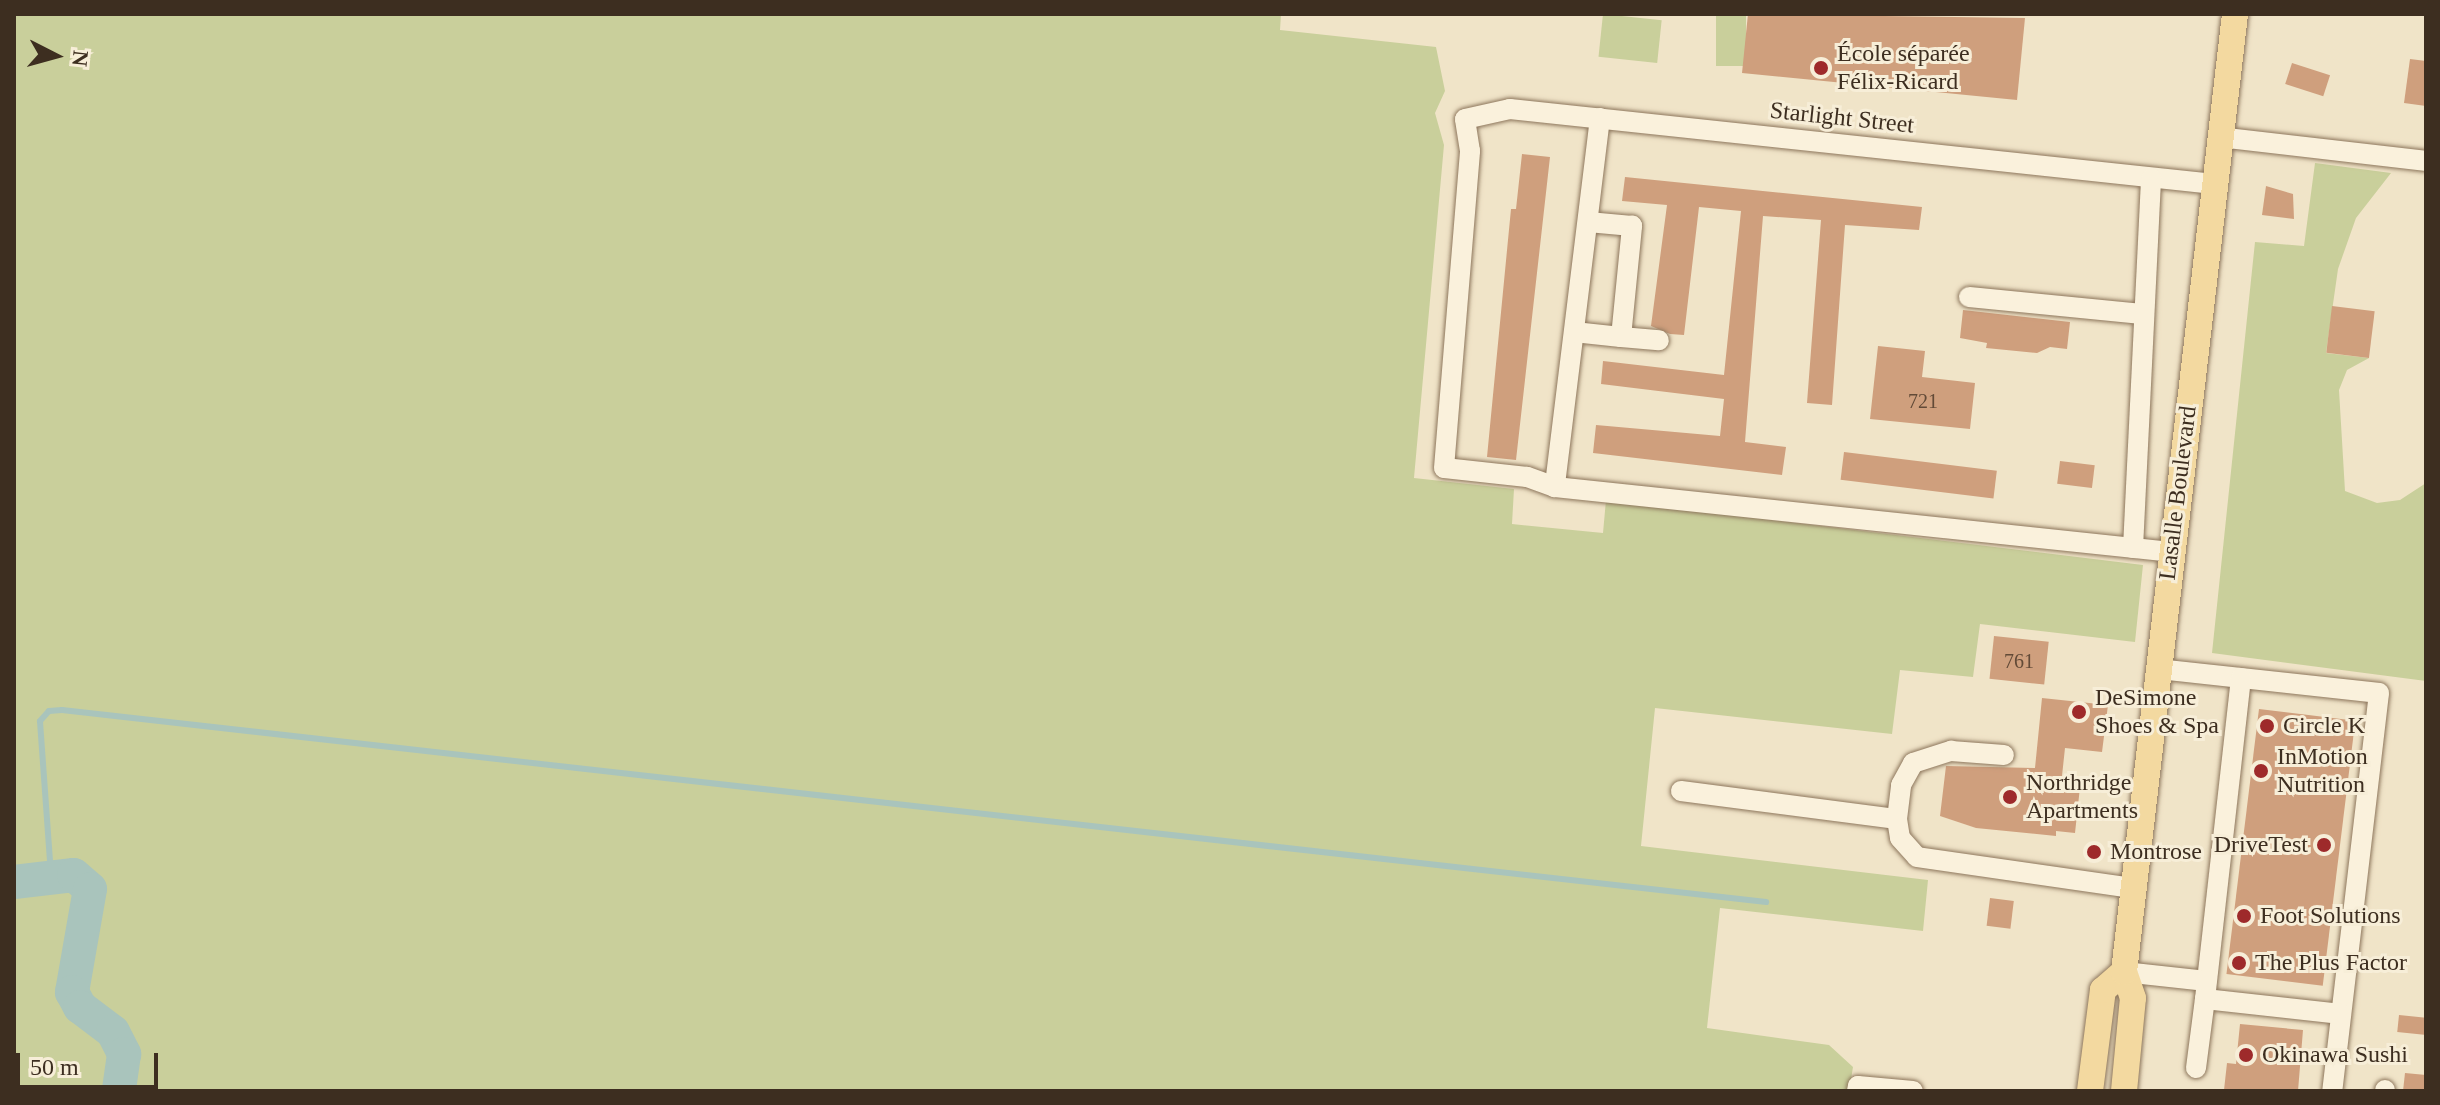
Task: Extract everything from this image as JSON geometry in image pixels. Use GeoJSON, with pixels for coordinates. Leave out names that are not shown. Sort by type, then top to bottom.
{"type":"FeatureCollection","features":[{"type":"Feature","properties":{"kind":"main road","name":"Lasalle Boulevard"},"geometry":{"type":"LineString","coordinates":[[2124,1091],[2133,998],[2124,972],[2235,14]]}},
{"type":"Feature","properties":{"kind":"main road"},"geometry":{"type":"LineString","coordinates":[[2090,1091],[2103,990],[2124,972]]}},
{"type":"Feature","properties":{"kind":"street","name":"Starlight Street"},"geometry":{"type":"LineString","coordinates":[[1555,487],[1527,477],[1444,468],[1470,151],[1465,119],[1510,109],[2214,184]]}},
{"type":"Feature","properties":{"kind":"street"},"geometry":{"type":"LineString","coordinates":[[1600,118],[1555,487],[2171,552]]}},
{"type":"Feature","properties":{"kind":"street"},"geometry":{"type":"LineString","coordinates":[[2219,137],[2426,161]]}},
{"type":"Feature","properties":{"kind":"street"},"geometry":{"type":"LineString","coordinates":[[2133,548],[2151,178]]}},
{"type":"Feature","properties":{"kind":"street"},"geometry":{"type":"LineString","coordinates":[[1588,222],[1632,226],[1621,337]]}},
{"type":"Feature","properties":{"kind":"street"},"geometry":{"type":"LineString","coordinates":[[1969,297],[2142,314]]}},
{"type":"Feature","properties":{"kind":"street"},"geometry":{"type":"LineString","coordinates":[[1574,332],[1659,340]]}},
{"type":"Feature","properties":{"kind":"street"},"geometry":{"type":"LineString","coordinates":[[2158,669],[2379,693],[2332,1091]]}},
{"type":"Feature","properties":{"kind":"street"},"geometry":{"type":"LineString","coordinates":[[2196,1068],[2241,678]]}},
{"type":"Feature","properties":{"kind":"street"},"geometry":{"type":"LineString","coordinates":[[2004,755],[1951,751],[1913,763],[1901,785],[1897,819],[1900,838],[1917,857],[2133,888]]}},
{"type":"Feature","properties":{"kind":"street"},"geometry":{"type":"LineString","coordinates":[[1681,791],[1897,819]]}},
{"type":"Feature","properties":{"kind":"street"},"geometry":{"type":"LineString","coordinates":[[2124,972],[2341,1014]]}},
{"type":"Feature","properties":{"kind":"street"},"geometry":{"type":"LineString","coordinates":[[1858,1088],[1913,1091]]}},
{"type":"Feature","properties":{"kind":"green space"},"geometry":{"type":"Polygon","coordinates":[[[14,14],[1281,14],[1280,30],[1436,47],[1445,91],[1435,113],[1444,145],[1414,478],[1514,489],[1512,524],[1603,533],[1606,500],[2143,565],[2135,642],[1980,624],[1973,677],[1900,670],[1892,734],[1655,708],[1641,846],[1928,880],[1923,931],[1720,908],[1707,1028],[1829,1045],[1853,1067],[1849,1091],[14,1091],[14,14]]]}},
{"type":"Feature","properties":{"kind":"green space"},"geometry":{"type":"Polygon","coordinates":[[[1603,14],[1662,20],[1657,63],[1599,57],[1603,14]]]}},
{"type":"Feature","properties":{"kind":"green space"},"geometry":{"type":"Polygon","coordinates":[[[1716,14],[1746,14],[1746,66],[1716,66],[1716,14]]]}},
{"type":"Feature","properties":{"kind":"green space"},"geometry":{"type":"Polygon","coordinates":[[[2315,163],[2391,173],[2356,218],[2338,269],[2326,353],[2369,358],[2347,370],[2339,390],[2345,491],[2377,503],[2400,500],[2426,483],[2426,681],[2212,653],[2255,242],[2304,246],[2315,163]]]}},
{"type":"Feature","properties":{"kind":"building"},"geometry":{"type":"Polygon","coordinates":[[[1748,14],[2025,18],[2017,100],[1742,73],[1748,14]]]}},
{"type":"Feature","properties":{"kind":"building"},"geometry":{"type":"Polygon","coordinates":[[[2410,59],[2426,61],[2426,106],[2404,103],[2410,59]]]}},
{"type":"Feature","properties":{"kind":"building"},"geometry":{"type":"Polygon","coordinates":[[[2292,63],[2330,75],[2323,96],[2285,84],[2292,63]]]}},
{"type":"Feature","properties":{"kind":"building"},"geometry":{"type":"Polygon","coordinates":[[[1522,154],[1550,157],[1516,460],[1487,457],[1511,209],[1516,209],[1522,154]]]}},
{"type":"Feature","properties":{"kind":"building"},"geometry":{"type":"Polygon","coordinates":[[[1625,177],[1922,207],[1919,230],[1845,225],[1832,405],[1807,403],[1821,220],[1763,216],[1745,442],[1786,447],[1782,475],[1593,453],[1596,425],[1720,436],[1724,399],[1601,384],[1603,361],[1724,375],[1741,211],[1699,207],[1684,335],[1670,334],[1651,326],[1667,205],[1622,201],[1625,177]]]}},
{"type":"Feature","properties":{"kind":"building"},"geometry":{"type":"Polygon","coordinates":[[[2266,186],[2293,194],[2294,219],[2262,215],[2266,186]]]}},
{"type":"Feature","properties":{"kind":"building"},"geometry":{"type":"Polygon","coordinates":[[[2332,306],[2375,311],[2369,358],[2326,353],[2332,306]]]}},
{"type":"Feature","properties":{"kind":"building"},"geometry":{"type":"Polygon","coordinates":[[[1963,310],[2070,322],[2067,349],[2050,347],[2037,353],[1986,348],[1987,343],[1960,338],[1963,310]]]}},
{"type":"Feature","properties":{"kind":"building"},"geometry":{"type":"Polygon","coordinates":[[[1878,346],[1925,351],[1922,377],[1975,383],[1970,429],[1870,419],[1878,346]]]}},
{"type":"Feature","properties":{"kind":"building"},"geometry":{"type":"Polygon","coordinates":[[[1844,452],[1997,471],[1993,499],[1841,480],[1844,452]]]}},
{"type":"Feature","properties":{"kind":"building"},"geometry":{"type":"Polygon","coordinates":[[[2060,461],[2095,465],[2092,488],[2057,484],[2060,461]]]}},
{"type":"Feature","properties":{"kind":"building"},"geometry":{"type":"Polygon","coordinates":[[[1994,636],[2049,642],[2044,685],[1990,679],[1994,636]]]}},
{"type":"Feature","properties":{"kind":"building","name":"Northridge Apartments"},"geometry":{"type":"Polygon","coordinates":[[[2042,698],[2108,705],[2102,752],[2065,748],[2062,776],[2081,778],[2075,833],[2056,831],[2056,836],[1976,828],[1940,816],[1946,766],[2035,768],[2042,698]]]}},
{"type":"Feature","properties":{"kind":"building"},"geometry":{"type":"Polygon","coordinates":[[[2259,709],[2355,721],[2323,986],[2226,974],[2259,709]]]}},
{"type":"Feature","properties":{"kind":"building"},"geometry":{"type":"Polygon","coordinates":[[[1990,898],[2014,901],[2010,929],[1987,926],[1990,898]]]}},
{"type":"Feature","properties":{"kind":"building"},"geometry":{"type":"Polygon","coordinates":[[[2399,1015],[2426,1018],[2424,1035],[2397,1032],[2399,1015]]]}},
{"type":"Feature","properties":{"kind":"building"},"geometry":{"type":"Polygon","coordinates":[[[2240,1024],[2303,1030],[2298,1091],[2224,1090],[2227,1063],[2236,1064],[2240,1024]]]}},
{"type":"Feature","properties":{"kind":"building"},"geometry":{"type":"Polygon","coordinates":[[[2405,1073],[2426,1075],[2426,1091],[2403,1091],[2405,1073]]]}},
{"type":"Feature","properties":{"kind":"waterway"},"geometry":{"type":"LineString","coordinates":[[51,875],[40,721],[49,711],[62,710],[1766,902]]}},
{"type":"Feature","properties":{"kind":"waterway"},"geometry":{"type":"LineString","coordinates":[[14,882],[74,875],[90,889],[72,992],[80,1007],[113,1032],[124,1054],[119,1091]]}},
{"type":"Feature","properties":{"kind":"place","name":"École séparée Félix-Ricard"},"geometry":{"type":"Point","coordinates":[1821,68]}},
{"type":"Feature","properties":{"kind":"place","name":"DeSimone Shoes & Spa"},"geometry":{"type":"Point","coordinates":[2079,712]}},
{"type":"Feature","properties":{"kind":"place","name":"Circle K"},"geometry":{"type":"Point","coordinates":[2267,726]}},
{"type":"Feature","properties":{"kind":"place","name":"InMotion Nutrition"},"geometry":{"type":"Point","coordinates":[2261,771]}},
{"type":"Feature","properties":{"kind":"place","name":"Northridge Apartments"},"geometry":{"type":"Point","coordinates":[2010,797]}},
{"type":"Feature","properties":{"kind":"place","name":"DriveTest"},"geometry":{"type":"Point","coordinates":[2324,845]}},
{"type":"Feature","properties":{"kind":"place","name":"Montrose"},"geometry":{"type":"Point","coordinates":[2094,852]}},
{"type":"Feature","properties":{"kind":"place","name":"Foot Solutions"},"geometry":{"type":"Point","coordinates":[2244,916]}},
{"type":"Feature","properties":{"kind":"place","name":"The Plus Factor"},"geometry":{"type":"Point","coordinates":[2239,963]}},
{"type":"Feature","properties":{"kind":"place","name":"Okinawa Sushi"},"geometry":{"type":"Point","coordinates":[2246,1055]}}]}
